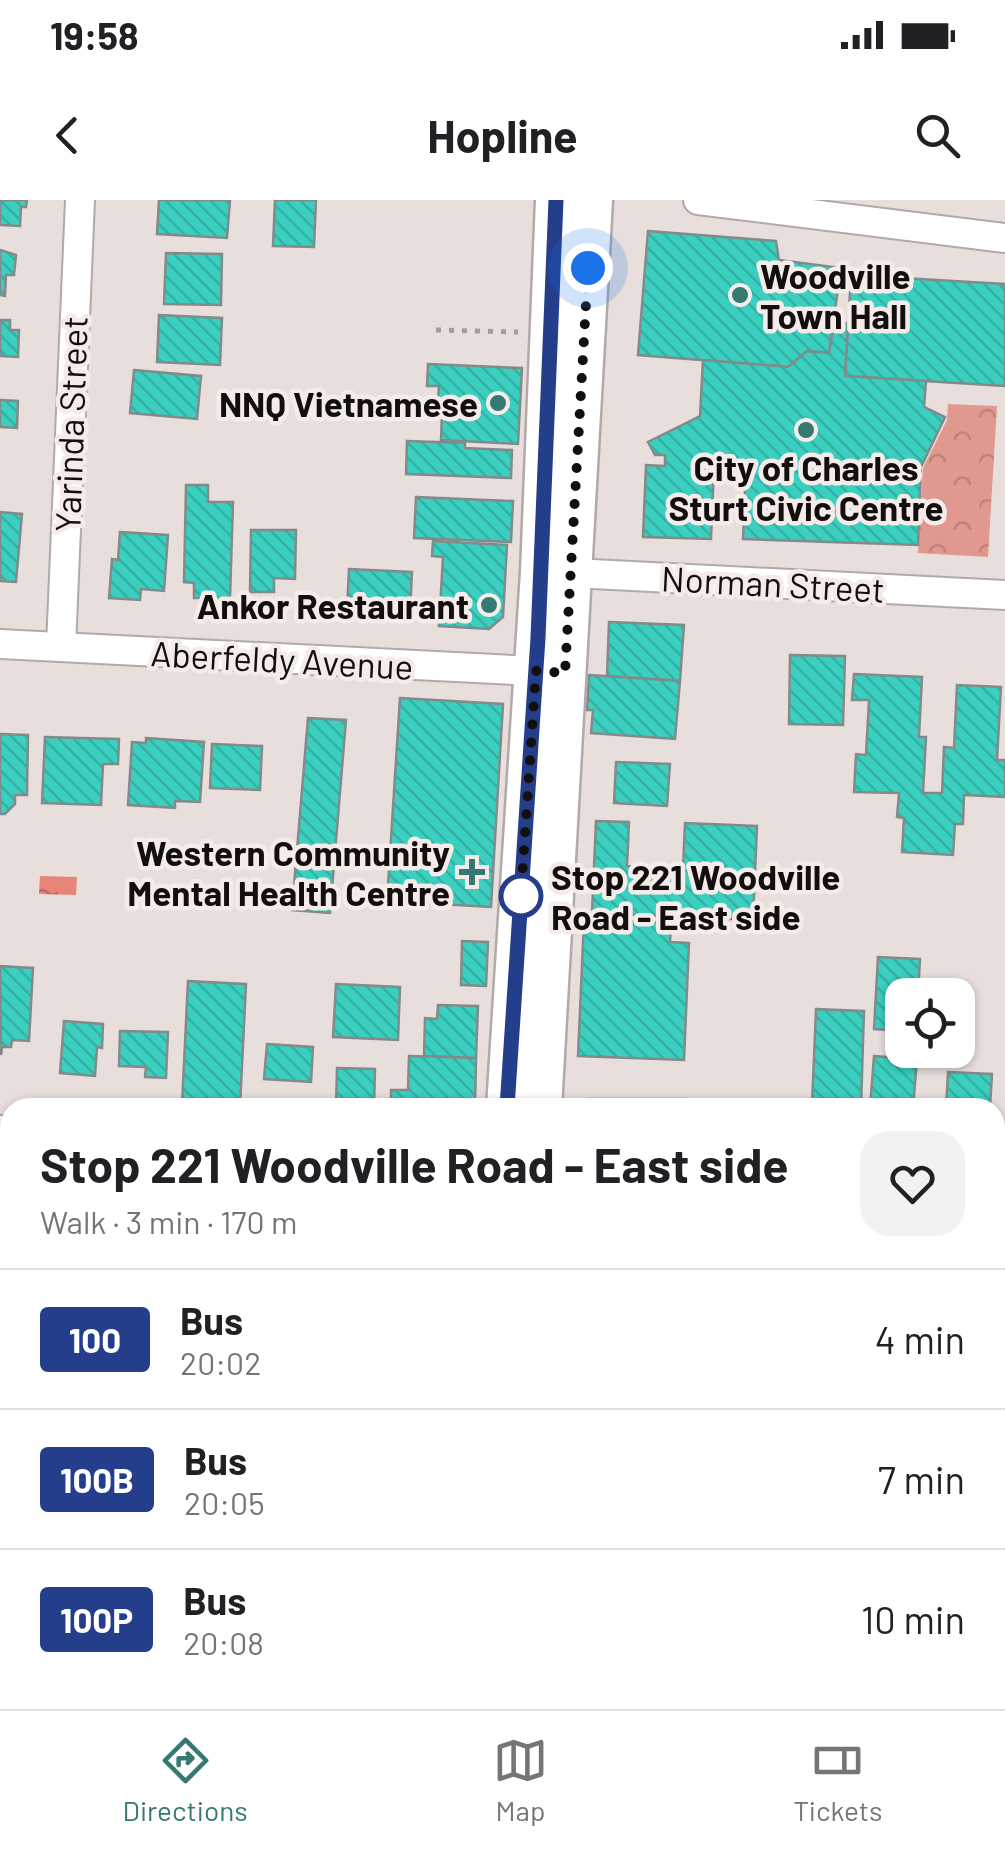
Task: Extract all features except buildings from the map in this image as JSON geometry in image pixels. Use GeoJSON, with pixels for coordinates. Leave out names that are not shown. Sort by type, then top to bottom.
{"type":"FeatureCollection","features":[{"type":"Feature","properties":{"kind":"main road"},"geometry":{"type":"LineString","coordinates":[[556,200],[556,572]]}},
{"type":"Feature","properties":{"kind":"main road"},"geometry":{"type":"LineString","coordinates":[[508,1098],[592,200]]}},
{"type":"Feature","properties":{"kind":"main road"},"geometry":{"type":"LineString","coordinates":[[541,1098],[550,672]]}},
{"type":"Feature","properties":{"kind":"street","name":"Yarinda Street"},"geometry":{"type":"LineString","coordinates":[[61,648],[80,200]]}},
{"type":"Feature","properties":{"kind":"street"},"geometry":{"type":"LineString","coordinates":[[698,200],[1005,238]]}},
{"type":"Feature","properties":{"kind":"street","name":"Norman Street"},"geometry":{"type":"LineString","coordinates":[[556,572],[1005,594]]}},
{"type":"Feature","properties":{"kind":"street","name":"Aberfeldy Avenue"},"geometry":{"type":"LineString","coordinates":[[0,644],[550,672]]}},
{"type":"Feature","properties":{"kind":"path"},"geometry":{"type":"LineString","coordinates":[[436,330],[524,332]]}},
{"type":"Feature","properties":{"kind":"green space"},"geometry":{"type":"Polygon","coordinates":[[[948,404],[997,406],[988,557],[918,553],[923,468],[947,420],[948,404]]]}},
{"type":"Feature","properties":{"kind":"water"},"geometry":{"type":"Polygon","coordinates":[[[40,876],[77,877],[76,895],[39,894],[40,876]]]}},
{"type":"Feature","properties":{"kind":"bus line","name":"100"},"geometry":{"type":"LineString","coordinates":[[508,1098],[538,638],[556,200]]}},
{"type":"Feature","properties":{"kind":"place","name":"Woodville Town Hall"},"geometry":{"type":"Point","coordinates":[740,295]}},
{"type":"Feature","properties":{"kind":"place","name":"NNQ Vietnamese"},"geometry":{"type":"Point","coordinates":[498,403]}},
{"type":"Feature","properties":{"kind":"place","name":"City of Charles Sturt Civic Centre"},"geometry":{"type":"Point","coordinates":[806,430]}},
{"type":"Feature","properties":{"kind":"place","name":"Ankor Restaurant"},"geometry":{"type":"Point","coordinates":[489,605]}},
{"type":"Feature","properties":{"kind":"place","name":"Western Community Mental Health Centre"},"geometry":{"type":"Point","coordinates":[472,872]}},
{"type":"Feature","properties":{"kind":"place","name":"Stop 221 Woodville Road - East side"},"geometry":{"type":"Point","coordinates":[521,896]}},
{"type":"Feature","properties":{"kind":"route"},"geometry":{"type":"LineString","coordinates":[[521,896],[520,909],[536,671],[565,673],[588,268]]}}]}
